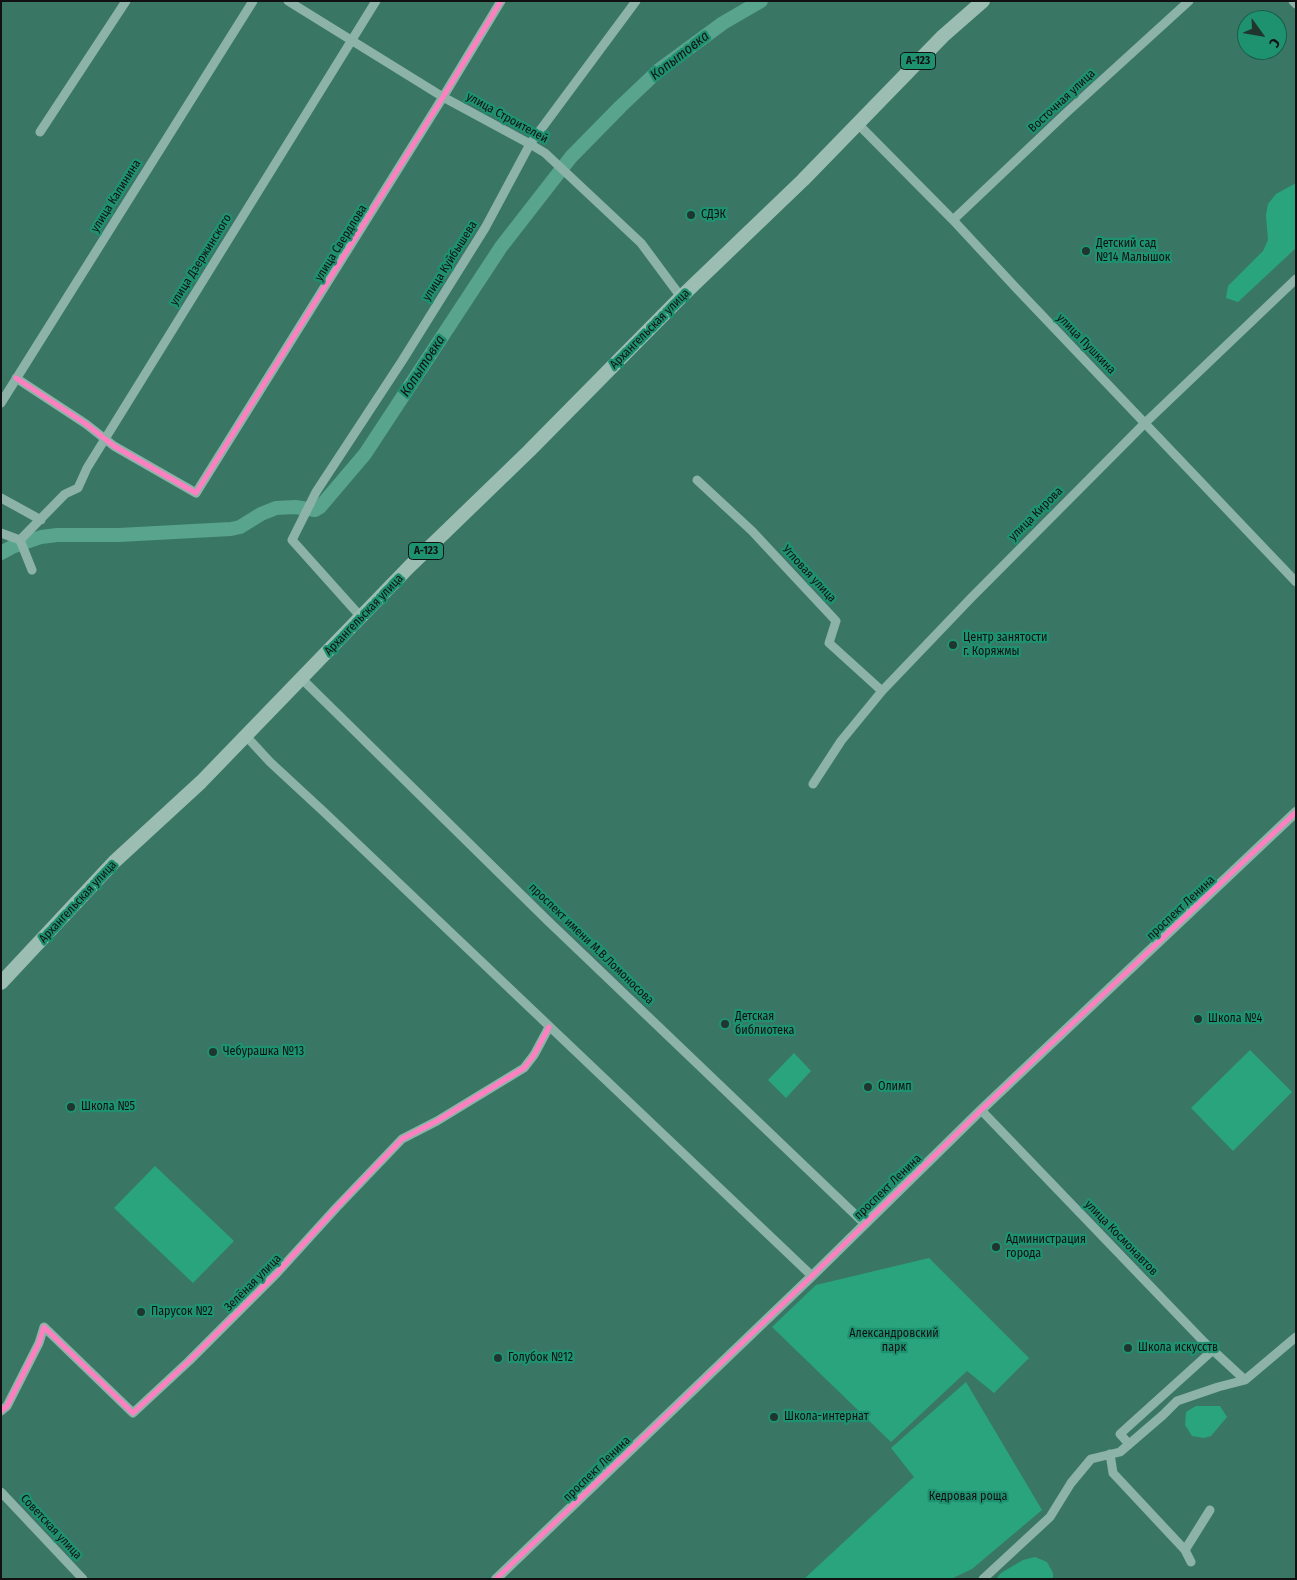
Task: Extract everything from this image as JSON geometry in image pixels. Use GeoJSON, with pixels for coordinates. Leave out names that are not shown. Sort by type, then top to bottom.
{"type":"FeatureCollection","features":[{"type":"Feature","properties":{"kind":"main road","name":"А-123"},"geometry":{"type":"LineString","coordinates":[[858,124],[937,42],[983,1]]}},
{"type":"Feature","properties":{"kind":"main road","name":"Архангельская улица"},"geometry":{"type":"LineString","coordinates":[[1,983],[114,862],[201,782],[409,567],[529,451],[681,297],[858,124]]}},
{"type":"Feature","properties":{"kind":"street","name":"улица Калинина"},"geometry":{"type":"LineString","coordinates":[[1,404],[253,1]]}},
{"type":"Feature","properties":{"kind":"street","name":"улица Строителей"},"geometry":{"type":"LineString","coordinates":[[288,1],[443,97],[530,144],[556,163],[641,243],[681,297]]}},
{"type":"Feature","properties":{"kind":"street","name":"улица Дзержинского"},"geometry":{"type":"LineString","coordinates":[[20,540],[65,494],[78,488],[87,468],[376,1]]}},
{"type":"Feature","properties":{"kind":"street","name":"улица Свердлова"},"geometry":{"type":"LineString","coordinates":[[105,439],[120,450],[196,494],[501,1]]}},
{"type":"Feature","properties":{"kind":"street","name":"улица Куйбышева"},"geometry":{"type":"LineString","coordinates":[[361,617],[292,540],[316,492],[486,228],[530,144],[636,1]]}},
{"type":"Feature","properties":{"kind":"street","name":"Восточная улица"},"geometry":{"type":"LineString","coordinates":[[953,220],[1066,113],[1189,1]]}},
{"type":"Feature","properties":{"kind":"street"},"geometry":{"type":"LineString","coordinates":[[1293,1],[1296,4]]}},
{"type":"Feature","properties":{"kind":"street"},"geometry":{"type":"LineString","coordinates":[[40,132],[124,5]]}},
{"type":"Feature","properties":{"kind":"street","name":"улица Пушкина"},"geometry":{"type":"LineString","coordinates":[[858,124],[953,220],[1017,290],[1296,582]]}},
{"type":"Feature","properties":{"kind":"street","name":"улица Кирова"},"geometry":{"type":"LineString","coordinates":[[813,784],[841,741],[882,691],[977,591],[1145,423],[1296,279]]}},
{"type":"Feature","properties":{"kind":"street"},"geometry":{"type":"LineString","coordinates":[[16,378],[86,424],[105,439]]}},
{"type":"Feature","properties":{"kind":"street","name":"Угловая улица"},"geometry":{"type":"LineString","coordinates":[[697,480],[752,531],[836,621],[829,642],[882,691]]}},
{"type":"Feature","properties":{"kind":"street"},"geometry":{"type":"LineString","coordinates":[[1,498],[40,521]]}},
{"type":"Feature","properties":{"kind":"street"},"geometry":{"type":"LineString","coordinates":[[1,533],[20,540],[32,570]]}},
{"type":"Feature","properties":{"kind":"street","name":"проспект имени М.В.Ломоносова"},"geometry":{"type":"LineString","coordinates":[[302,679],[540,913],[865,1224]]}},
{"type":"Feature","properties":{"kind":"street"},"geometry":{"type":"LineString","coordinates":[[246,736],[270,762],[812,1276]]}},
{"type":"Feature","properties":{"kind":"street","name":"проспект Ленина"},"geometry":{"type":"LineString","coordinates":[[496,1579],[812,1276],[981,1110],[1296,812]]}},
{"type":"Feature","properties":{"kind":"street","name":"Зелёная улица"},"geometry":{"type":"LineString","coordinates":[[1,1411],[7,1406],[35,1351],[44,1327],[133,1413],[189,1361],[283,1267],[402,1139],[437,1121],[524,1068],[534,1055],[549,1027]]}},
{"type":"Feature","properties":{"kind":"street","name":"улица Космонавтов"},"geometry":{"type":"LineString","coordinates":[[981,1110],[1120,1255],[1245,1380]]}},
{"type":"Feature","properties":{"kind":"street"},"geometry":{"type":"LineString","coordinates":[[983,1579],[1050,1517],[1071,1483],[1091,1459],[1120,1452],[1177,1401],[1218,1386],[1245,1380],[1296,1338]]}},
{"type":"Feature","properties":{"kind":"street"},"geometry":{"type":"LineString","coordinates":[[1129,1444],[1120,1434],[1214,1350]]}},
{"type":"Feature","properties":{"kind":"street"},"geometry":{"type":"LineString","coordinates":[[1110,1454],[1113,1473],[1185,1550],[1192,1562]]}},
{"type":"Feature","properties":{"kind":"street","name":"Советская улица"},"geometry":{"type":"LineString","coordinates":[[1,1492],[83,1579]]}},
{"type":"Feature","properties":{"kind":"street"},"geometry":{"type":"LineString","coordinates":[[1185,1550],[1210,1510]]}},
{"type":"Feature","properties":{"kind":"green space"},"geometry":{"type":"Polygon","coordinates":[[[1296,183],[1296,248],[1238,302],[1226,298],[1228,286],[1263,251],[1268,240],[1266,215],[1268,204],[1276,194],[1296,183]]]}},
{"type":"Feature","properties":{"kind":"green space"},"geometry":{"type":"Polygon","coordinates":[[[1250,1050],[1292,1092],[1233,1151],[1191,1108],[1250,1050]]]}},
{"type":"Feature","properties":{"kind":"green space"},"geometry":{"type":"Polygon","coordinates":[[[794,1053],[811,1071],[786,1098],[768,1080],[794,1053]]]}},
{"type":"Feature","properties":{"kind":"green space"},"geometry":{"type":"Polygon","coordinates":[[[155,1166],[234,1241],[193,1283],[114,1208],[155,1166]]]}},
{"type":"Feature","properties":{"kind":"green space","name":"Александровский парк"},"geometry":{"type":"Polygon","coordinates":[[[929,1258],[1029,1358],[994,1393],[967,1371],[891,1442],[772,1327],[816,1285],[929,1258]]]}},
{"type":"Feature","properties":{"kind":"green space","name":"Кедровая роща"},"geometry":{"type":"Polygon","coordinates":[[[966,1382],[1042,1510],[972,1569],[951,1579],[804,1579],[914,1477],[891,1448],[966,1382]]]}},
{"type":"Feature","properties":{"kind":"green space"},"geometry":{"type":"Polygon","coordinates":[[[1196,1406],[1220,1406],[1227,1417],[1211,1436],[1204,1438],[1192,1436],[1185,1425],[1186,1412],[1196,1406]]]}},
{"type":"Feature","properties":{"kind":"green space"},"geometry":{"type":"Polygon","coordinates":[[[1035,1557],[1047,1562],[1053,1573],[1053,1579],[996,1579],[1001,1573],[1023,1560],[1035,1557]]]}},
{"type":"Feature","properties":{"kind":"waterway","name":"Копытовка"},"geometry":{"type":"LineString","coordinates":[[1,553],[41,537],[231,529],[240,527],[261,514],[276,508],[295,507],[315,510],[320,507],[365,454],[501,247],[571,157],[659,70],[723,23],[761,1]]}},
{"type":"Feature","properties":{"kind":"cycle path"},"geometry":{"type":"LineString","coordinates":[[16,378],[86,424],[114,446],[196,493],[501,1]]}},
{"type":"Feature","properties":{"kind":"cycle path"},"geometry":{"type":"LineString","coordinates":[[496,1579],[812,1276],[981,1110],[1296,812]]}},
{"type":"Feature","properties":{"kind":"cycle path"},"geometry":{"type":"LineString","coordinates":[[1,1411],[7,1406],[39,1343],[44,1327],[133,1413],[189,1361],[277,1273],[402,1139],[437,1121],[524,1068],[534,1055],[549,1027]]}},
{"type":"Feature","properties":{"kind":"place","name":"СДЭК"},"geometry":{"type":"Point","coordinates":[691,215]}},
{"type":"Feature","properties":{"kind":"place","name":"Детский сад №14 Малышок"},"geometry":{"type":"Point","coordinates":[1086,251]}},
{"type":"Feature","properties":{"kind":"place","name":"Центр занятости г. Коряжмы"},"geometry":{"type":"Point","coordinates":[953,645]}},
{"type":"Feature","properties":{"kind":"place","name":"Школа №4"},"geometry":{"type":"Point","coordinates":[1198,1019]}},
{"type":"Feature","properties":{"kind":"place","name":"Детская библиотека"},"geometry":{"type":"Point","coordinates":[725,1024]}},
{"type":"Feature","properties":{"kind":"place","name":"Чебурашка №13"},"geometry":{"type":"Point","coordinates":[213,1052]}},
{"type":"Feature","properties":{"kind":"place","name":"Олимп"},"geometry":{"type":"Point","coordinates":[868,1087]}},
{"type":"Feature","properties":{"kind":"place","name":"Школа №5"},"geometry":{"type":"Point","coordinates":[71,1107]}},
{"type":"Feature","properties":{"kind":"place","name":"Администрация города"},"geometry":{"type":"Point","coordinates":[996,1247]}},
{"type":"Feature","properties":{"kind":"place","name":"Парусок №2"},"geometry":{"type":"Point","coordinates":[141,1312]}},
{"type":"Feature","properties":{"kind":"place","name":"Школа искусcтв"},"geometry":{"type":"Point","coordinates":[1128,1348]}},
{"type":"Feature","properties":{"kind":"place","name":"Голубок №12"},"geometry":{"type":"Point","coordinates":[498,1358]}},
{"type":"Feature","properties":{"kind":"place","name":"Школа-интернат"},"geometry":{"type":"Point","coordinates":[774,1417]}}]}
